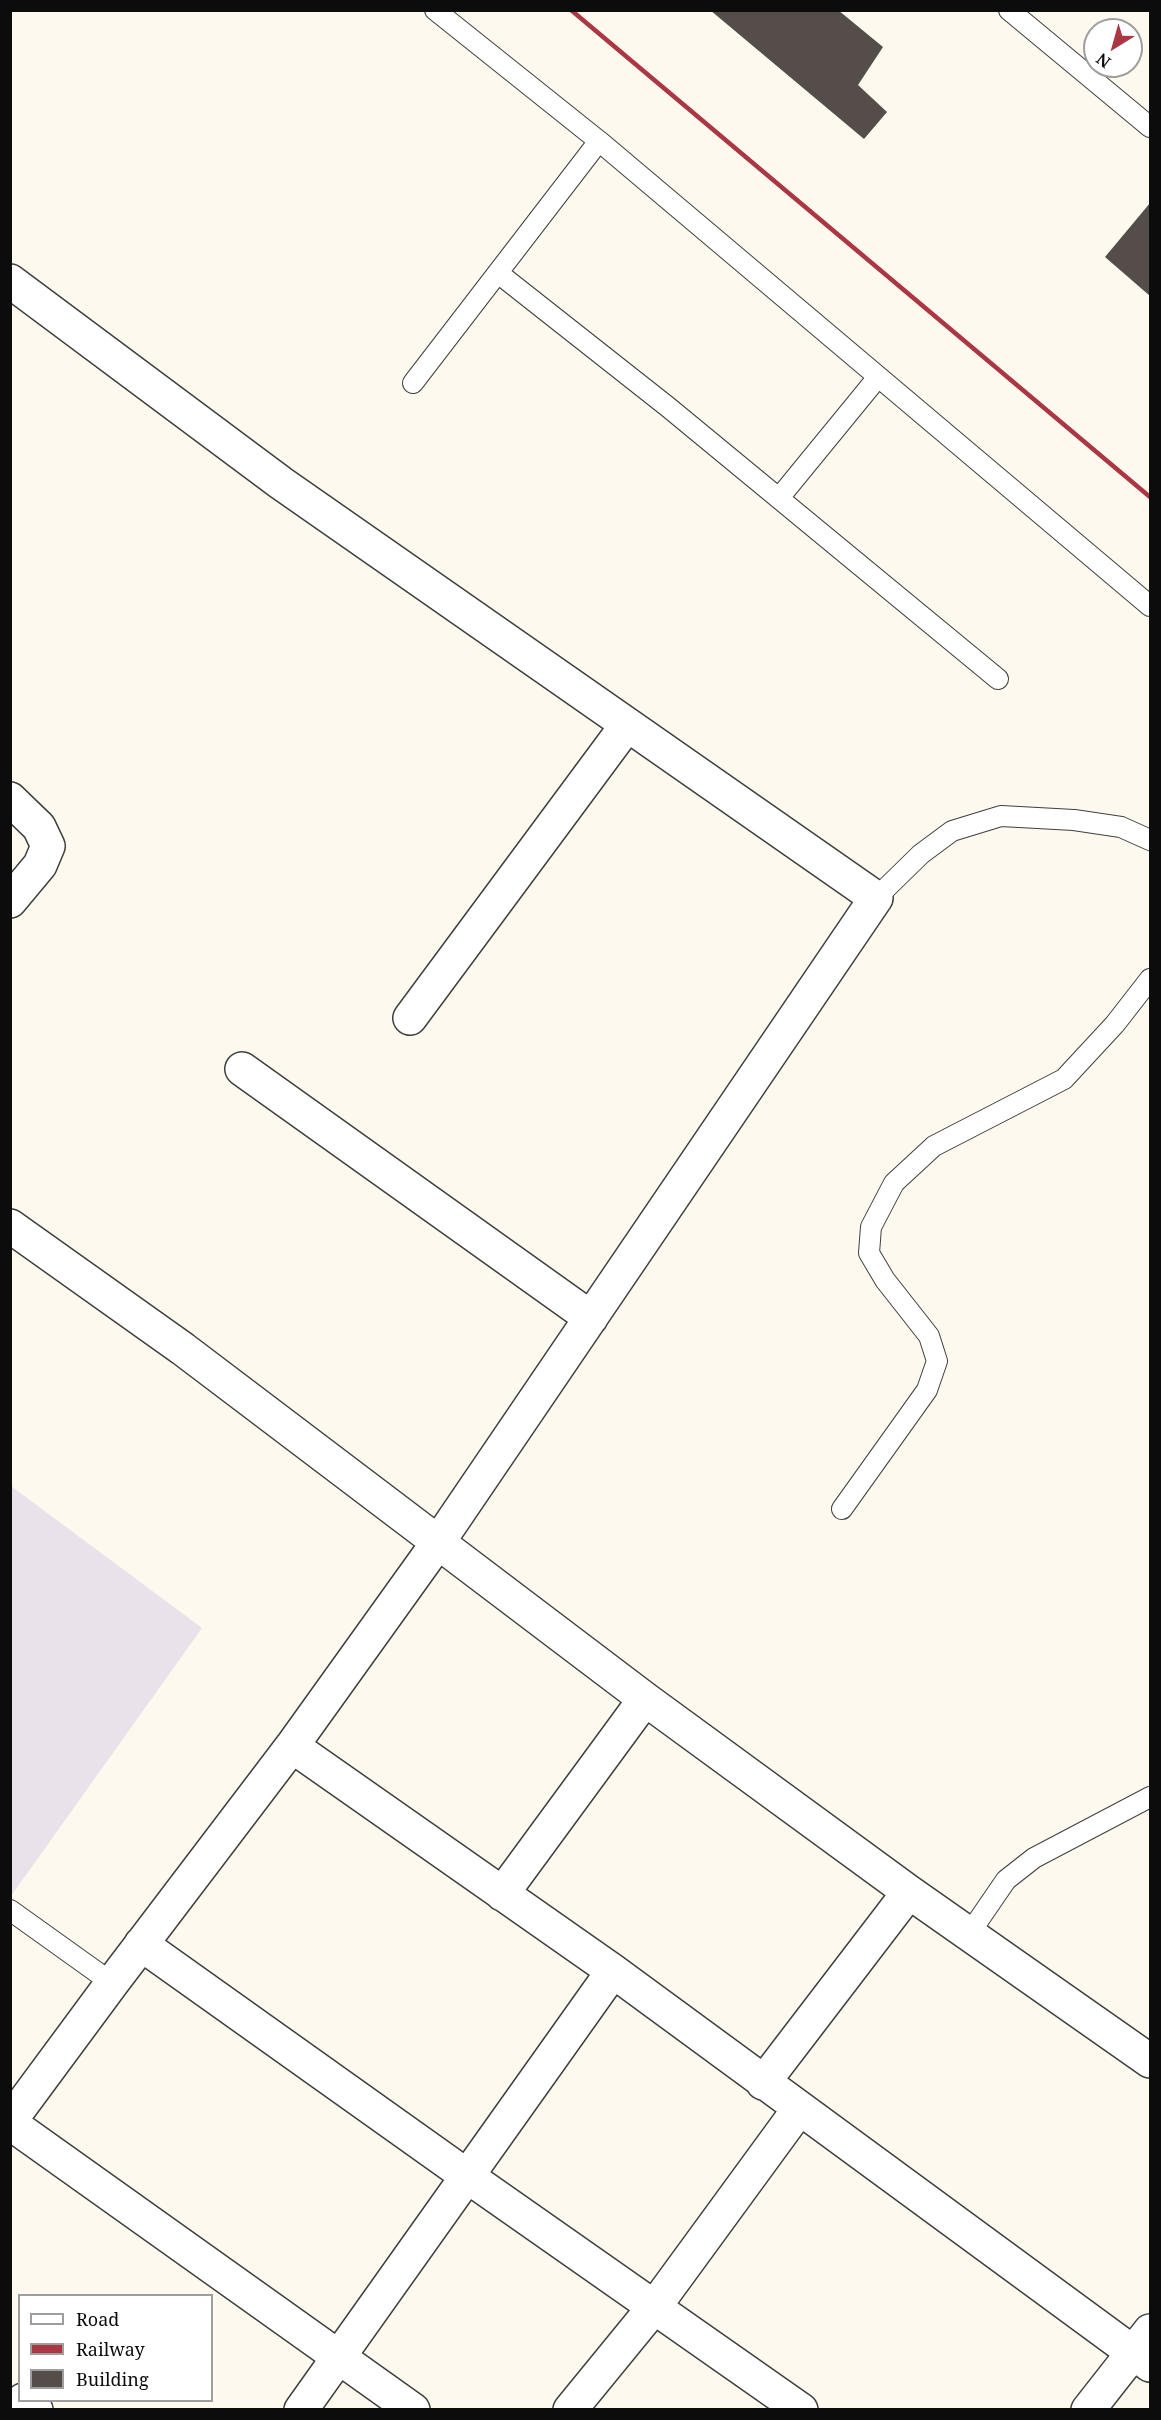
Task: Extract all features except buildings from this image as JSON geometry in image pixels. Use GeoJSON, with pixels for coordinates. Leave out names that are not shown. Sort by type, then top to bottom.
{"type":"FeatureCollection","features":[{"type":"Feature","properties":{"kind":"street"},"geometry":{"type":"LineString","coordinates":[[16,297],[876,898],[439,1542],[292,1746],[141,1944],[10,2122],[413,2409]]}},
{"type":"Feature","properties":{"kind":"street"},"geometry":{"type":"LineString","coordinates":[[410,1018],[627,725]]}},
{"type":"Feature","properties":{"kind":"street"},"geometry":{"type":"LineString","coordinates":[[10,799],[39,826],[48,846],[40,865],[10,902]]}},
{"type":"Feature","properties":{"kind":"street"},"geometry":{"type":"LineString","coordinates":[[242,1069],[591,1318]]}},
{"type":"Feature","properties":{"kind":"street"},"geometry":{"type":"LineString","coordinates":[[10,1226],[183,1349],[645,1699],[909,1892],[1150,2061]]}},
{"type":"Feature","properties":{"kind":"street"},"geometry":{"type":"LineString","coordinates":[[502,1894],[645,1699]]}},
{"type":"Feature","properties":{"kind":"street"},"geometry":{"type":"LineString","coordinates":[[292,1746],[613,1971],[799,2109],[1145,2349],[1088,2409]]}},
{"type":"Feature","properties":{"kind":"street"},"geometry":{"type":"LineString","coordinates":[[763,2083],[909,1892]]}},
{"type":"Feature","properties":{"kind":"street"},"geometry":{"type":"LineString","coordinates":[[141,1944],[467,2176],[801,2409]]}},
{"type":"Feature","properties":{"kind":"street"},"geometry":{"type":"LineString","coordinates":[[301,2409],[613,1971]]}},
{"type":"Feature","properties":{"kind":"street"},"geometry":{"type":"LineString","coordinates":[[570,2409],[655,2306],[799,2109]]}},
{"type":"Feature","properties":{"kind":"lane"},"geometry":{"type":"LineString","coordinates":[[435,10],[599,141],[1150,606]]}},
{"type":"Feature","properties":{"kind":"lane"},"geometry":{"type":"LineString","coordinates":[[1009,10],[1150,127]]}},
{"type":"Feature","properties":{"kind":"lane"},"geometry":{"type":"LineString","coordinates":[[413,383],[599,141]]}},
{"type":"Feature","properties":{"kind":"lane"},"geometry":{"type":"LineString","coordinates":[[498,273],[668,406],[999,679]]}},
{"type":"Feature","properties":{"kind":"lane"},"geometry":{"type":"LineString","coordinates":[[778,498],[878,377]]}},
{"type":"Feature","properties":{"kind":"lane"},"geometry":{"type":"LineString","coordinates":[[876,898],[921,854],[952,831],[1001,816],[1074,820],[1121,827],[1150,840]]}},
{"type":"Feature","properties":{"kind":"lane"},"geometry":{"type":"LineString","coordinates":[[842,1509],[927,1389],[937,1361],[929,1336],[885,1280],[869,1253],[871,1227],[894,1183],[934,1146],[1064,1079],[1116,1024],[1150,979]]}},
{"type":"Feature","properties":{"kind":"lane"},"geometry":{"type":"LineString","coordinates":[[969,1934],[1006,1880],[1034,1858],[1150,1797]]}},
{"type":"Feature","properties":{"kind":"lane"},"geometry":{"type":"LineString","coordinates":[[10,1910],[112,1983]]}},
{"type":"Feature","properties":{"kind":"shaded area"},"geometry":{"type":"Polygon","coordinates":[[[11,1486],[202,1628],[11,1896],[11,1486]]]}},
{"type":"Feature","properties":{"kind":"railway"},"geometry":{"type":"LineString","coordinates":[[571,10],[1150,497]]}}]}
